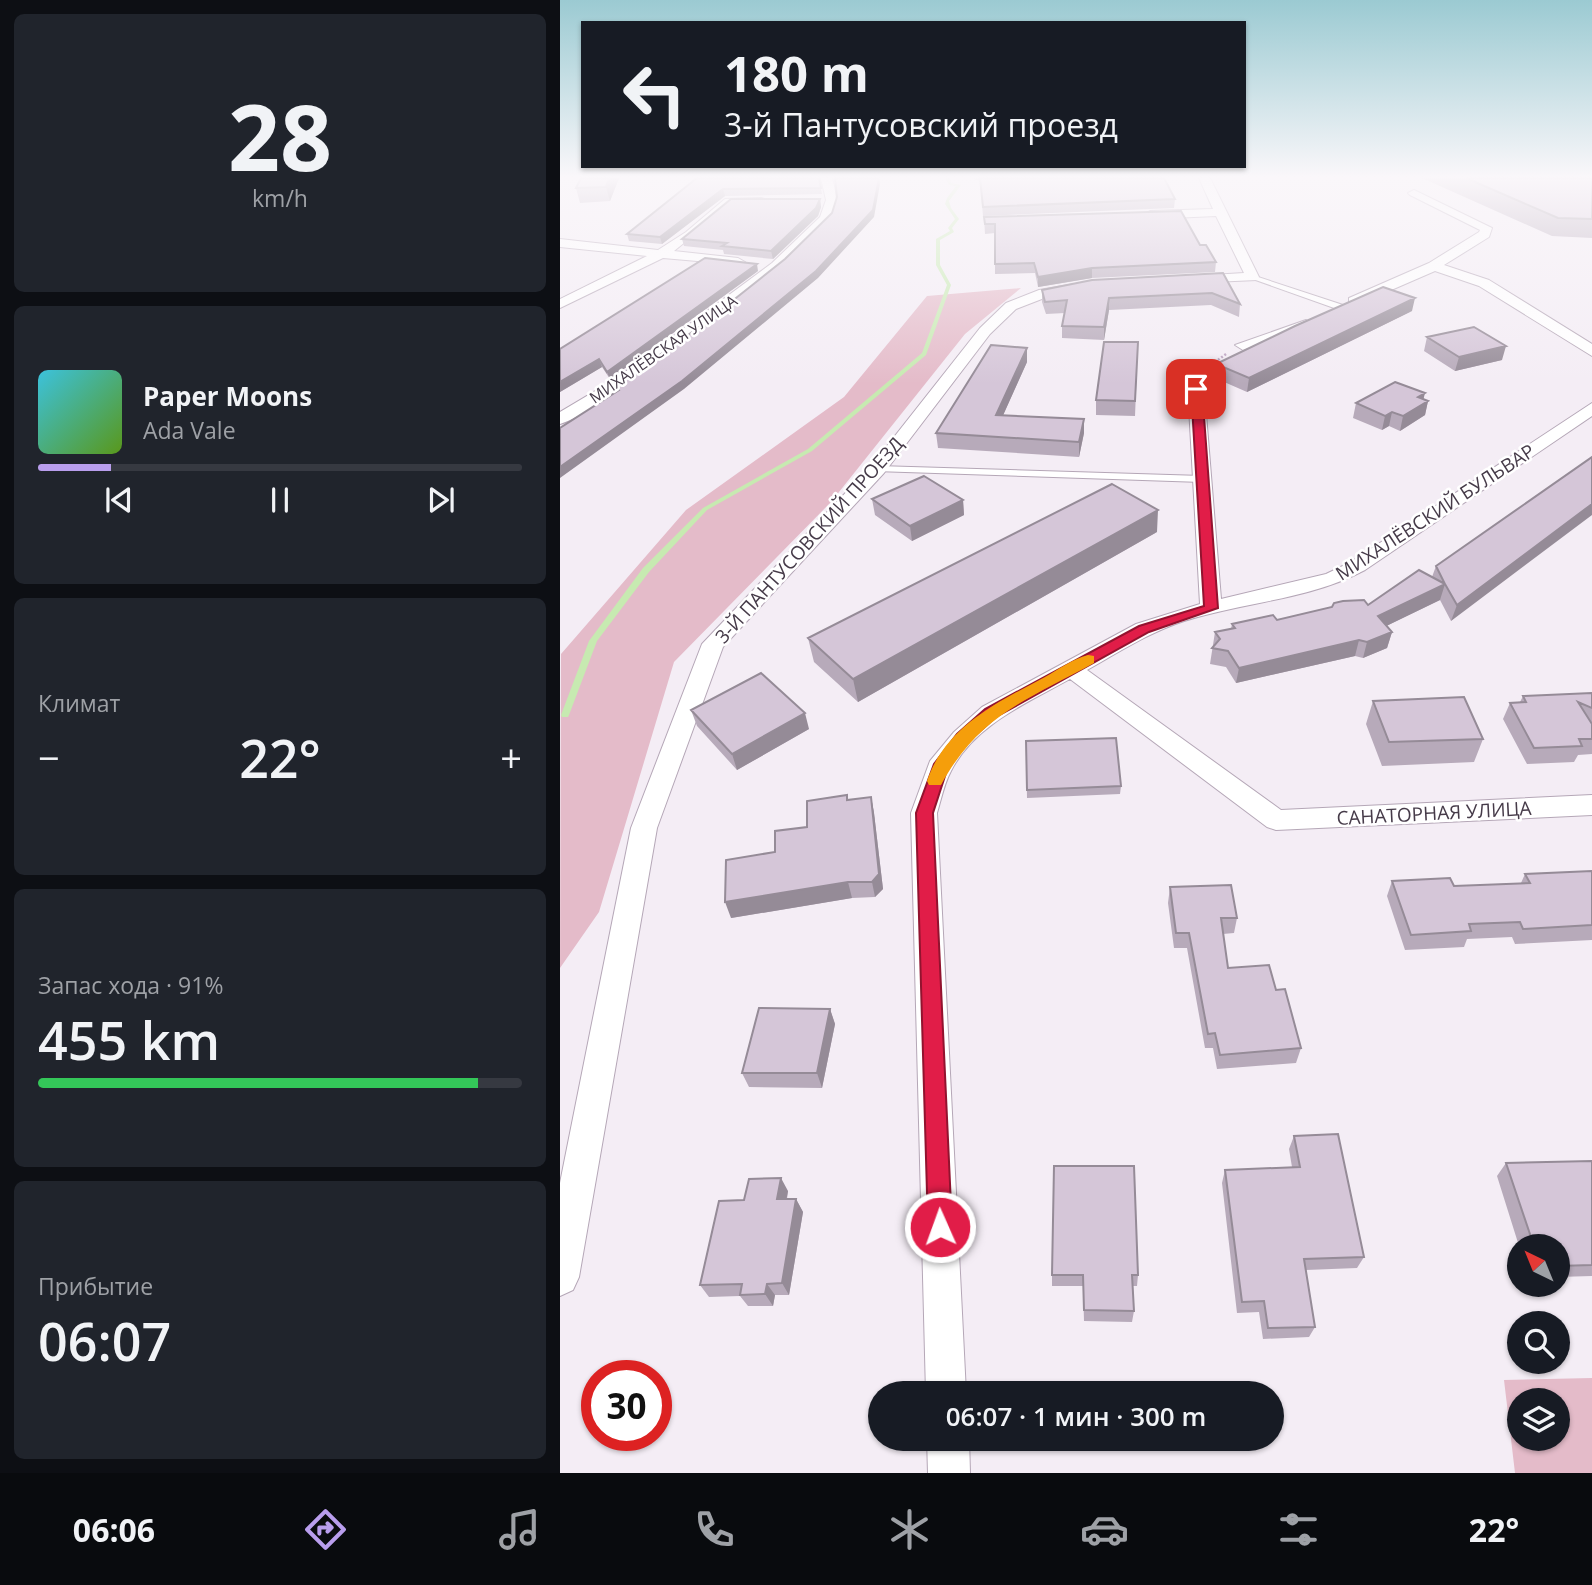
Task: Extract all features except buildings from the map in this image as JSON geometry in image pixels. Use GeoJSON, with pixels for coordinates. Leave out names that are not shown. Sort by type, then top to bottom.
{"type":"FeatureCollection","features":[{"type":"Feature","properties":{"kind":"street"},"geometry":{"type":"LineString","coordinates":[[592,247],[777,266]]}},
{"type":"Feature","properties":{"kind":"street"},"geometry":{"type":"LineString","coordinates":[[560,304],[664,255],[676,247]]}},
{"type":"Feature","properties":{"kind":"street","name":"МИХАЛЁВСКАЯ УЛИЦА"},"geometry":{"type":"LineString","coordinates":[[560,419],[623,381],[777,266],[796,247]]}},
{"type":"Feature","properties":{"kind":"street"},"geometry":{"type":"LineString","coordinates":[[1172,281],[1252,277],[1237,247]]}},
{"type":"Feature","properties":{"kind":"street"},"geometry":{"type":"LineString","coordinates":[[1243,345],[1300,327],[1434,265],[1464,247]]}},
{"type":"Feature","properties":{"kind":"street"},"geometry":{"type":"LineString","coordinates":[[1434,265],[1484,283],[1592,351]]}},
{"type":"Feature","properties":{"kind":"street","name":"3-Й ПАНТУСОВСКИЙ ПРОЕЗД"},"geometry":{"type":"LineString","coordinates":[[560,1277],[645,828],[713,644],[878,469],[985,331],[1012,306],[1044,293],[1092,285]]}},
{"type":"Feature","properties":{"kind":"street"},"geometry":{"type":"LineString","coordinates":[[1196,389],[1211,608]]}},
{"type":"Feature","properties":{"kind":"street","name":"МИХАЛЁВСКИЙ БУЛЬВАР"},"geometry":{"type":"LineString","coordinates":[[946,1381],[924,813],[939,768],[962,738],[990,713],[1144,629],[1211,608],[1333,579],[1358,566],[1592,408]]}},
{"type":"Feature","properties":{"kind":"street","name":"САНАТОРНАЯ УЛИЦА"},"geometry":{"type":"LineString","coordinates":[[1071,669],[1276,820],[1592,804]]}},
{"type":"Feature","properties":{"kind":"street"},"geometry":{"type":"LineString","coordinates":[[948,1451],[949,1473]]}},
{"type":"Feature","properties":{"kind":"lane"},"geometry":{"type":"LineString","coordinates":[[1252,277],[1340,307]]}},
{"type":"Feature","properties":{"kind":"lane"},"geometry":{"type":"LineString","coordinates":[[878,469],[1202,479]]}},
{"type":"Feature","properties":{"kind":"path"},"geometry":{"type":"LineString","coordinates":[[1196,389],[1202,372],[1220,357],[1243,345]]}},
{"type":"Feature","properties":{"kind":"shaded area"},"geometry":{"type":"Polygon","coordinates":[[[1021,288],[965,334],[831,502],[674,662],[599,912],[560,968],[561,654],[686,510],[844,397],[927,296],[1021,288]]]}},
{"type":"Feature","properties":{"kind":"shaded area"},"geometry":{"type":"Polygon","coordinates":[[[1592,1378],[1592,1473],[1515,1473],[1512,1451],[1570,1451],[1570,1388],[1507,1388],[1507,1405],[1504,1380],[1592,1378]]]}},
{"type":"Feature","properties":{"kind":"waterway"},"geometry":{"type":"LineString","coordinates":[[565,715],[593,641],[646,570],[705,509],[810,450],[924,354],[949,285],[938,265],[938,247]]}},
{"type":"Feature","properties":{"kind":"slow traffic"},"geometry":{"type":"LineString","coordinates":[[935,781],[939,768],[962,738],[990,713],[1088,660]]}},
{"type":"Feature","properties":{"kind":"route"},"geometry":{"type":"LineString","coordinates":[[940,1227],[924,813],[939,768],[962,738],[990,713],[1144,629],[1211,608],[1196,389]]}}]}
